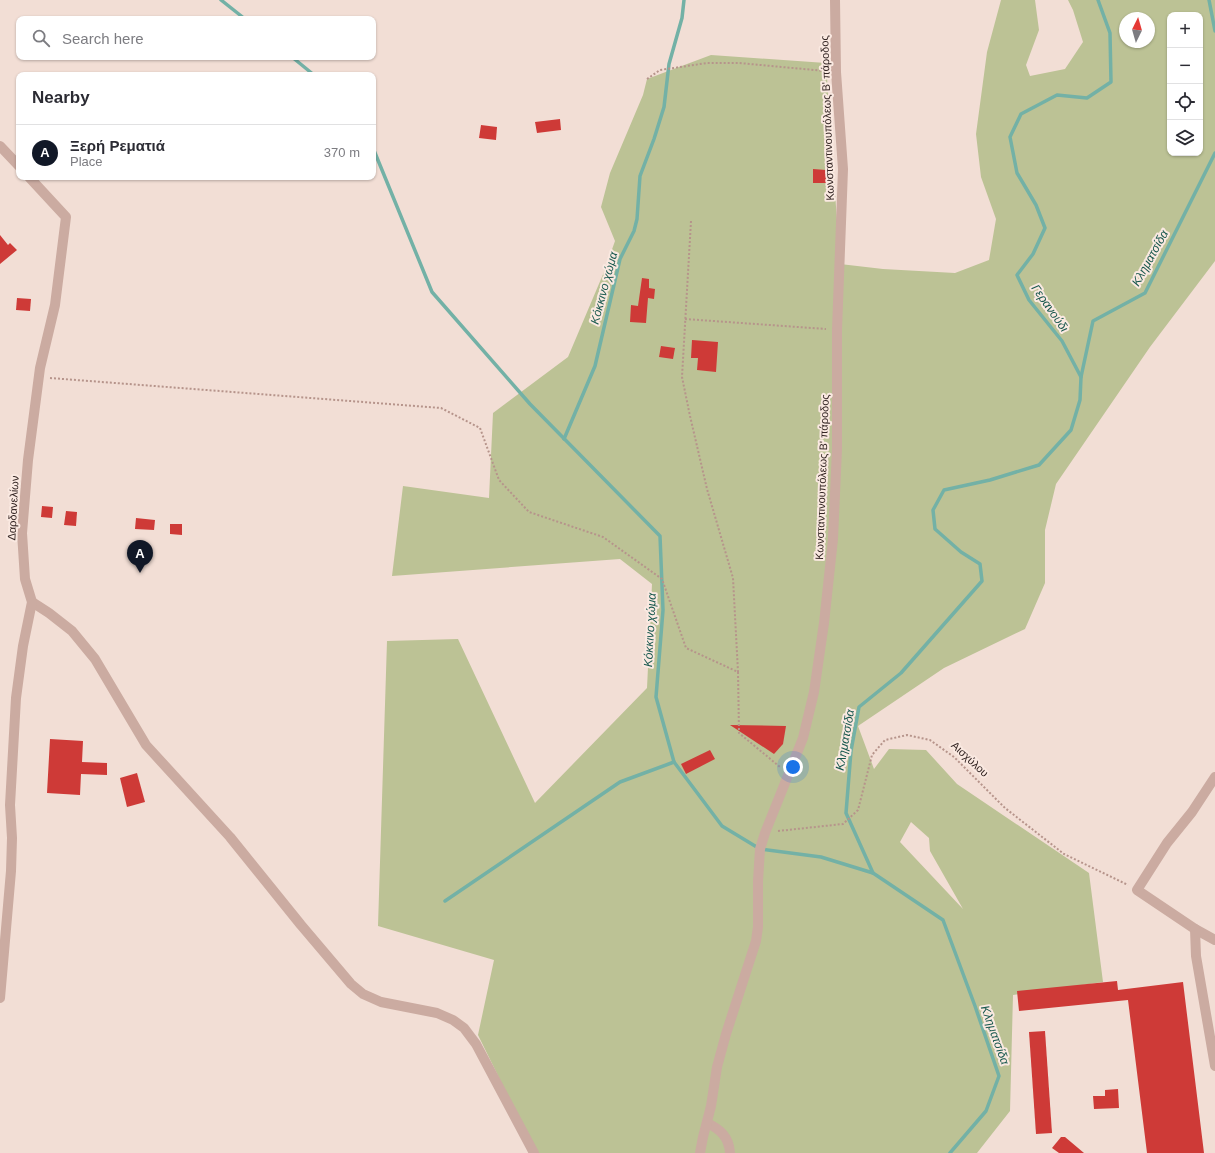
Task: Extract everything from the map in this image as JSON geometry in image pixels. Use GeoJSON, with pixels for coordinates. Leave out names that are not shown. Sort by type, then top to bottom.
{"type":"FeatureCollection","features":[{"type":"Feature","properties":{"kind":"street","name":"Κωνσταντινουπόλεως Β' πάροδος"},"geometry":{"type":"LineString","coordinates":[[700,1153],[702,1137],[711,1106],[717,1067],[756,941],[758,927],[760,849],[803,738],[814,692],[826,607],[833,538],[842,169],[836,72],[836,0]]}},
{"type":"Feature","properties":{"kind":"street"},"geometry":{"type":"LineString","coordinates":[[0,146],[16,163]]}},
{"type":"Feature","properties":{"kind":"street","name":"Δαρδανελίων"},"geometry":{"type":"LineString","coordinates":[[0,998],[11,871],[12,838],[10,805],[16,698],[23,646],[32,602],[25,579],[22,533],[28,460],[40,378],[40,368],[55,305],[66,217],[32,180]]}},
{"type":"Feature","properties":{"kind":"street"},"geometry":{"type":"LineString","coordinates":[[32,602],[72,631],[95,659],[146,745],[230,837],[301,925],[352,984],[363,994],[381,1002],[437,1013],[464,1028],[476,1044],[534,1153]]}},
{"type":"Feature","properties":{"kind":"street"},"geometry":{"type":"LineString","coordinates":[[1215,776],[1192,812],[1167,843],[1137,890],[1195,929],[1215,940]]}},
{"type":"Feature","properties":{"kind":"street"},"geometry":{"type":"LineString","coordinates":[[1195,929],[1196,956],[1215,1066]]}},
{"type":"Feature","properties":{"kind":"street"},"geometry":{"type":"LineString","coordinates":[[707,1123],[717,1128],[726,1136],[730,1153]]}},
{"type":"Feature","properties":{"kind":"path"},"geometry":{"type":"LineString","coordinates":[[647,79],[660,70],[707,63],[739,63],[836,72]]}},
{"type":"Feature","properties":{"kind":"path"},"geometry":{"type":"LineString","coordinates":[[691,221],[682,377],[707,489],[733,578],[738,672],[739,733],[789,775]]}},
{"type":"Feature","properties":{"kind":"path"},"geometry":{"type":"LineString","coordinates":[[686,319],[837,330]]}},
{"type":"Feature","properties":{"kind":"path"},"geometry":{"type":"LineString","coordinates":[[40,378],[441,408],[480,428],[499,480],[529,512],[602,537],[662,579],[686,648],[738,672]]}},
{"type":"Feature","properties":{"kind":"path","name":"Αισχύλου"},"geometry":{"type":"LineString","coordinates":[[765,833],[843,824],[858,810],[872,755],[885,740],[907,735],[930,740],[954,757],[1005,808],[1064,854],[1137,890]]}},
{"type":"Feature","properties":{"kind":"green space"},"geometry":{"type":"Polygon","coordinates":[[[1001,0],[1035,0],[1039,30],[1026,65],[1030,76],[1065,69],[1083,42],[1073,10],[1068,0],[1215,0],[1215,261],[1150,347],[1056,484],[1045,530],[1045,583],[1025,629],[944,668],[858,726],[874,769],[889,749],[926,750],[957,784],[1089,873],[1103,982],[1013,995],[1010,1111],[977,1153],[536,1153],[478,1035],[494,960],[378,926],[387,641],[458,639],[535,803],[647,688],[652,584],[620,559],[392,576],[403,486],[489,498],[493,413],[568,357],[604,272],[615,241],[601,207],[610,173],[643,95],[647,79],[711,55],[826,63],[840,264],[883,269],[955,273],[989,260],[996,219],[981,177],[976,134],[987,52],[1001,0]],[[911,822],[900,842],[963,909],[930,851],[929,838],[911,822]]]}},
{"type":"Feature","properties":{"kind":"building"},"geometry":{"type":"Polygon","coordinates":[[[560,119],[561,130],[537,133],[535,122],[560,119]]]}},
{"type":"Feature","properties":{"kind":"building"},"geometry":{"type":"Polygon","coordinates":[[[481,125],[497,127],[496,140],[479,138],[481,125]]]}},
{"type":"Feature","properties":{"kind":"building"},"geometry":{"type":"Polygon","coordinates":[[[813,169],[826,170],[826,183],[813,183],[813,169]]]}},
{"type":"Feature","properties":{"kind":"building"},"geometry":{"type":"Polygon","coordinates":[[[0,235],[8,245],[10,243],[17,250],[0,264],[0,235]]]}},
{"type":"Feature","properties":{"kind":"building"},"geometry":{"type":"Polygon","coordinates":[[[642,278],[649,279],[649,288],[655,289],[654,299],[648,298],[646,323],[630,322],[631,305],[638,306],[642,278]]]}},
{"type":"Feature","properties":{"kind":"building"},"geometry":{"type":"Polygon","coordinates":[[[17,298],[31,299],[30,311],[16,310],[17,298]]]}},
{"type":"Feature","properties":{"kind":"building"},"geometry":{"type":"Polygon","coordinates":[[[692,340],[718,342],[716,372],[697,370],[698,358],[691,358],[692,340]]]}},
{"type":"Feature","properties":{"kind":"building"},"geometry":{"type":"Polygon","coordinates":[[[661,346],[675,348],[673,359],[659,357],[661,346]]]}},
{"type":"Feature","properties":{"kind":"building"},"geometry":{"type":"Polygon","coordinates":[[[42,506],[53,507],[52,518],[41,517],[42,506]]]}},
{"type":"Feature","properties":{"kind":"building"},"geometry":{"type":"Polygon","coordinates":[[[66,511],[77,512],[76,526],[64,525],[66,511]]]}},
{"type":"Feature","properties":{"kind":"building"},"geometry":{"type":"Polygon","coordinates":[[[136,518],[155,520],[154,530],[135,529],[136,518]]]}},
{"type":"Feature","properties":{"kind":"building"},"geometry":{"type":"Polygon","coordinates":[[[170,524],[182,524],[182,535],[170,534],[170,524]]]}},
{"type":"Feature","properties":{"kind":"building"},"geometry":{"type":"Polygon","coordinates":[[[730,725],[786,726],[783,744],[774,754],[730,725]]]}},
{"type":"Feature","properties":{"kind":"building"},"geometry":{"type":"Polygon","coordinates":[[[50,739],[83,741],[82,762],[107,763],[107,775],[81,774],[80,795],[47,793],[50,739]]]}},
{"type":"Feature","properties":{"kind":"building"},"geometry":{"type":"Polygon","coordinates":[[[710,750],[715,759],[686,774],[681,764],[710,750]]]}},
{"type":"Feature","properties":{"kind":"building"},"geometry":{"type":"Polygon","coordinates":[[[137,773],[145,802],[127,807],[120,778],[137,773]]]}},
{"type":"Feature","properties":{"kind":"building"},"geometry":{"type":"Polygon","coordinates":[[[1117,981],[1118,990],[1183,982],[1204,1153],[1147,1153],[1128,1000],[1019,1011],[1017,991],[1117,981]]]}},
{"type":"Feature","properties":{"kind":"building"},"geometry":{"type":"Polygon","coordinates":[[[1045,1031],[1052,1133],[1036,1134],[1029,1032],[1045,1031]]]}},
{"type":"Feature","properties":{"kind":"building"},"geometry":{"type":"Polygon","coordinates":[[[1118,1089],[1119,1108],[1094,1109],[1093,1096],[1105,1096],[1105,1090],[1118,1089]]]}},
{"type":"Feature","properties":{"kind":"building"},"geometry":{"type":"Polygon","coordinates":[[[1061,1137],[1065,1137],[1084,1153],[1059,1153],[1052,1148],[1061,1137]]]}},
{"type":"Feature","properties":{"kind":"waterway","name":"Κόκκινο χώμα"},"geometry":{"type":"LineString","coordinates":[[221,0],[241,16]]}},
{"type":"Feature","properties":{"kind":"waterway","name":"Κόκκινο χώμα"},"geometry":{"type":"LineString","coordinates":[[564,439],[595,366],[620,259],[634,231],[637,219],[640,176],[664,107],[669,64],[682,18],[684,0]]}},
{"type":"Feature","properties":{"kind":"waterway","name":"Κληματσίδα"},"geometry":{"type":"LineString","coordinates":[[950,1153],[986,1111],[999,1076],[943,920],[873,873],[846,813],[851,751],[859,707],[901,673],[982,581],[980,564],[961,552],[935,529],[933,510],[944,490],[990,480],[1039,465],[1071,430],[1080,400],[1081,377],[1062,341],[1029,300],[1017,275],[1033,254],[1045,228],[1036,205],[1017,173],[1010,137],[1021,114],[1057,95],[1087,98],[1111,82],[1110,33],[1098,0]]}},
{"type":"Feature","properties":{"kind":"waterway","name":"Κληματσίδα"},"geometry":{"type":"LineString","coordinates":[[1209,0],[1215,31]]}},
{"type":"Feature","properties":{"kind":"waterway","name":"Κόκκινο χώμα"},"geometry":{"type":"LineString","coordinates":[[296,60],[310,72]]}},
{"type":"Feature","properties":{"kind":"waterway","name":"Κληματσίδα"},"geometry":{"type":"LineString","coordinates":[[1081,377],[1093,321],[1145,293],[1215,153]]}},
{"type":"Feature","properties":{"kind":"waterway","name":"Κόκκινο χώμα"},"geometry":{"type":"LineString","coordinates":[[376,155],[432,292],[530,404],[660,536],[663,610],[656,697],[674,762],[722,826],[760,849],[821,857],[873,873]]}},
{"type":"Feature","properties":{"kind":"waterway","name":"Κόκκινο χώμα"},"geometry":{"type":"LineString","coordinates":[[445,901],[620,782],[674,762]]}},
{"type":"Feature","properties":{"kind":"place","name":"Ξερή Ρεματιά"},"geometry":{"type":"Point","coordinates":[140,573]}},
{"type":"Feature","properties":{"kind":"water label","name":"Γερανούδι"},"geometry":{"type":"Point","coordinates":[1050,308]}}]}
